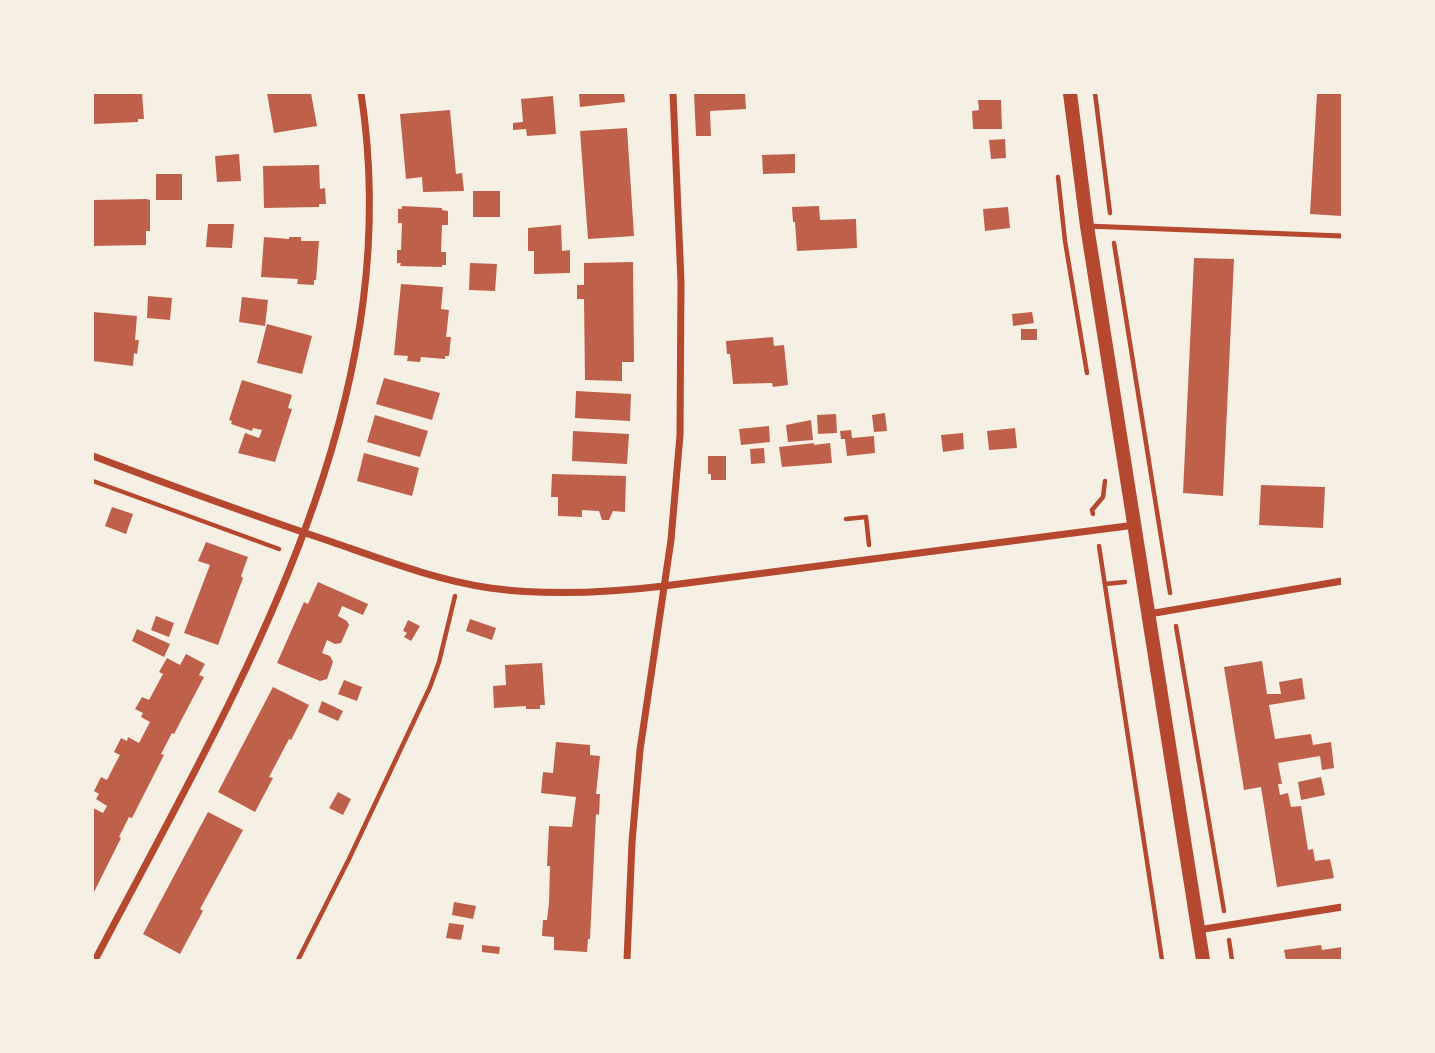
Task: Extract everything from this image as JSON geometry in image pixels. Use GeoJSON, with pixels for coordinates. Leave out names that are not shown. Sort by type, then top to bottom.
{"type":"FeatureCollection","features":[{"type":"Feature","properties":{"kind":"main road"},"geometry":{"type":"LineString","coordinates":[[1070,93],[1087,226],[1203,960]]}},
{"type":"Feature","properties":{"kind":"street"},"geometry":{"type":"LineString","coordinates":[[95,960],[238,687],[305,533],[349,380],[364,302],[370,215],[361,93]]}},
{"type":"Feature","properties":{"kind":"street"},"geometry":{"type":"LineString","coordinates":[[627,960],[632,842],[640,750],[671,540],[680,435],[681,282],[673,93]]}},
{"type":"Feature","properties":{"kind":"street"},"geometry":{"type":"LineString","coordinates":[[93,456],[408,568],[489,588],[579,593],[664,586],[1135,526]]}},
{"type":"Feature","properties":{"kind":"street"},"geometry":{"type":"LineString","coordinates":[[1149,614],[1342,581]]}},
{"type":"Feature","properties":{"kind":"street"},"geometry":{"type":"LineString","coordinates":[[1198,930],[1342,907]]}},
{"type":"Feature","properties":{"kind":"lane"},"geometry":{"type":"LineString","coordinates":[[1087,226],[1342,236]]}},
{"type":"Feature","properties":{"kind":"path"},"geometry":{"type":"LineString","coordinates":[[1096,93],[1111,226],[1231,960]]}},
{"type":"Feature","properties":{"kind":"path"},"geometry":{"type":"LineString","coordinates":[[846,519],[866,517],[869,543]]}},
{"type":"Feature","properties":{"kind":"path"},"geometry":{"type":"LineString","coordinates":[[298,960],[430,687],[439,662],[453,601]]}},
{"type":"Feature","properties":{"kind":"building"},"geometry":{"type":"Polygon","coordinates":[[[93,93],[142,93],[144,119],[138,119],[138,122],[93,124],[93,93]]]}},
{"type":"Feature","properties":{"kind":"building"},"geometry":{"type":"Polygon","coordinates":[[[267,93],[311,93],[317,126],[274,133],[267,93]]]}},
{"type":"Feature","properties":{"kind":"building"},"geometry":{"type":"Polygon","coordinates":[[[579,93],[624,93],[625,102],[580,107],[579,93]]]}},
{"type":"Feature","properties":{"kind":"building"},"geometry":{"type":"Polygon","coordinates":[[[694,93],[745,93],[746,109],[710,111],[711,136],[696,136],[694,93]]]}},
{"type":"Feature","properties":{"kind":"building"},"geometry":{"type":"Polygon","coordinates":[[[1317,93],[1342,93],[1342,216],[1310,214],[1317,93]]]}},
{"type":"Feature","properties":{"kind":"building"},"geometry":{"type":"Polygon","coordinates":[[[553,96],[556,134],[527,136],[526,129],[513,130],[513,123],[523,122],[521,99],[553,96]]]}},
{"type":"Feature","properties":{"kind":"building"},"geometry":{"type":"Polygon","coordinates":[[[978,100],[1001,100],[1002,129],[973,129],[972,111],[979,110],[978,100]]]}},
{"type":"Feature","properties":{"kind":"building"},"geometry":{"type":"Polygon","coordinates":[[[450,110],[456,174],[462,173],[464,191],[423,192],[422,177],[406,179],[400,114],[450,110]]]}},
{"type":"Feature","properties":{"kind":"building"},"geometry":{"type":"Polygon","coordinates":[[[627,128],[634,236],[588,239],[580,131],[627,128]]]}},
{"type":"Feature","properties":{"kind":"building"},"geometry":{"type":"Polygon","coordinates":[[[1005,139],[1006,158],[991,159],[989,140],[1005,139]]]}},
{"type":"Feature","properties":{"kind":"building"},"geometry":{"type":"Polygon","coordinates":[[[239,154],[241,181],[217,182],[215,156],[239,154]]]}},
{"type":"Feature","properties":{"kind":"building"},"geometry":{"type":"Polygon","coordinates":[[[795,154],[795,173],[763,174],[762,155],[795,154]]]}},
{"type":"Feature","properties":{"kind":"building"},"geometry":{"type":"Polygon","coordinates":[[[319,165],[320,189],[325,188],[326,204],[319,204],[319,207],[264,208],[263,166],[319,165]]]}},
{"type":"Feature","properties":{"kind":"building"},"geometry":{"type":"Polygon","coordinates":[[[156,174],[182,174],[182,200],[156,200],[156,174]]]}},
{"type":"Feature","properties":{"kind":"building"},"geometry":{"type":"Polygon","coordinates":[[[473,191],[500,191],[500,217],[473,217],[473,191]]]}},
{"type":"Feature","properties":{"kind":"building"},"geometry":{"type":"Polygon","coordinates":[[[93,200],[150,200],[150,231],[146,231],[146,245],[93,246],[93,200]]]}},
{"type":"Feature","properties":{"kind":"building"},"geometry":{"type":"Polygon","coordinates":[[[402,206],[442,208],[448,211],[448,225],[442,225],[441,252],[446,252],[446,265],[400,266],[401,263],[397,263],[397,250],[401,250],[402,223],[398,223],[398,209],[402,209],[402,206]]]}},
{"type":"Feature","properties":{"kind":"building"},"geometry":{"type":"Polygon","coordinates":[[[819,206],[820,220],[856,219],[857,248],[797,251],[792,207],[819,206]]]}},
{"type":"Feature","properties":{"kind":"building"},"geometry":{"type":"Polygon","coordinates":[[[1008,207],[1010,228],[985,231],[983,209],[1008,207]]]}},
{"type":"Feature","properties":{"kind":"building"},"geometry":{"type":"Polygon","coordinates":[[[208,224],[234,224],[232,248],[206,247],[208,224]]]}},
{"type":"Feature","properties":{"kind":"building"},"geometry":{"type":"Polygon","coordinates":[[[561,225],[562,251],[570,250],[570,273],[534,274],[534,251],[528,251],[528,228],[561,225]]]}},
{"type":"Feature","properties":{"kind":"building"},"geometry":{"type":"Polygon","coordinates":[[[264,237],[301,237],[301,241],[319,241],[314,285],[297,284],[298,279],[261,277],[264,237]]]}},
{"type":"Feature","properties":{"kind":"building"},"geometry":{"type":"Polygon","coordinates":[[[1194,258],[1234,259],[1223,496],[1183,493],[1194,258]]]}},
{"type":"Feature","properties":{"kind":"building"},"geometry":{"type":"Polygon","coordinates":[[[633,262],[634,362],[622,362],[622,381],[585,380],[584,299],[577,299],[577,285],[584,285],[584,263],[633,262]]]}},
{"type":"Feature","properties":{"kind":"building"},"geometry":{"type":"Polygon","coordinates":[[[470,263],[497,264],[495,291],[469,290],[470,263]]]}},
{"type":"Feature","properties":{"kind":"building"},"geometry":{"type":"Polygon","coordinates":[[[401,284],[443,287],[441,309],[449,310],[446,337],[451,337],[449,356],[445,356],[445,359],[421,357],[420,362],[407,361],[408,356],[394,355],[401,284]]]}},
{"type":"Feature","properties":{"kind":"building"},"geometry":{"type":"Polygon","coordinates":[[[148,296],[172,298],[170,320],[147,318],[148,296]]]}},
{"type":"Feature","properties":{"kind":"building"},"geometry":{"type":"Polygon","coordinates":[[[242,297],[268,300],[265,326],[239,322],[242,297]]]}},
{"type":"Feature","properties":{"kind":"building"},"geometry":{"type":"Polygon","coordinates":[[[93,312],[137,316],[135,340],[139,340],[133,366],[93,361],[93,312]]]}},
{"type":"Feature","properties":{"kind":"building"},"geometry":{"type":"Polygon","coordinates":[[[1032,312],[1034,323],[1013,326],[1012,314],[1032,312]]]}},
{"type":"Feature","properties":{"kind":"building"},"geometry":{"type":"Polygon","coordinates":[[[267,324],[312,336],[302,374],[257,363],[267,324]]]}},
{"type":"Feature","properties":{"kind":"building"},"geometry":{"type":"Polygon","coordinates":[[[1021,329],[1037,329],[1037,340],[1021,340],[1021,329]]]}},
{"type":"Feature","properties":{"kind":"building"},"geometry":{"type":"Polygon","coordinates":[[[773,337],[774,346],[784,345],[788,385],[773,387],[772,383],[733,384],[726,341],[773,337]]]}},
{"type":"Feature","properties":{"kind":"building"},"geometry":{"type":"Polygon","coordinates":[[[384,378],[440,393],[432,420],[376,404],[384,378]]]}},
{"type":"Feature","properties":{"kind":"building"},"geometry":{"type":"Polygon","coordinates":[[[242,380],[292,395],[288,408],[292,409],[275,462],[238,453],[245,433],[259,438],[262,430],[253,428],[252,431],[231,424],[232,421],[229,420],[242,380]]]}},
{"type":"Feature","properties":{"kind":"building"},"geometry":{"type":"Polygon","coordinates":[[[576,391],[631,394],[630,421],[575,418],[576,391]]]}},
{"type":"Feature","properties":{"kind":"building"},"geometry":{"type":"Polygon","coordinates":[[[885,413],[887,431],[874,432],[872,415],[885,413]]]}},
{"type":"Feature","properties":{"kind":"building"},"geometry":{"type":"Polygon","coordinates":[[[836,414],[837,433],[818,434],[817,415],[836,414]]]}},
{"type":"Feature","properties":{"kind":"building"},"geometry":{"type":"Polygon","coordinates":[[[375,415],[428,431],[420,457],[367,442],[375,415]]]}},
{"type":"Feature","properties":{"kind":"building"},"geometry":{"type":"Polygon","coordinates":[[[811,420],[813,440],[788,442],[786,425],[811,420]]]}},
{"type":"Feature","properties":{"kind":"building"},"geometry":{"type":"Polygon","coordinates":[[[769,426],[770,442],[741,445],[739,429],[769,426]]]}},
{"type":"Feature","properties":{"kind":"building"},"geometry":{"type":"Polygon","coordinates":[[[1015,428],[1017,448],[989,450],[987,431],[1015,428]]]}},
{"type":"Feature","properties":{"kind":"building"},"geometry":{"type":"Polygon","coordinates":[[[851,430],[852,438],[874,436],[875,453],[847,456],[845,439],[841,439],[840,431],[851,430]]]}},
{"type":"Feature","properties":{"kind":"building"},"geometry":{"type":"Polygon","coordinates":[[[573,431],[629,434],[627,464],[572,461],[573,431]]]}},
{"type":"Feature","properties":{"kind":"building"},"geometry":{"type":"Polygon","coordinates":[[[963,433],[964,449],[943,452],[941,435],[963,433]]]}},
{"type":"Feature","properties":{"kind":"building"},"geometry":{"type":"Polygon","coordinates":[[[830,443],[832,463],[782,467],[779,447],[830,443]]]}},
{"type":"Feature","properties":{"kind":"building"},"geometry":{"type":"Polygon","coordinates":[[[764,448],[765,463],[751,464],[750,449],[764,448]]]}},
{"type":"Feature","properties":{"kind":"building"},"geometry":{"type":"Polygon","coordinates":[[[364,453],[419,468],[412,496],[357,481],[364,453]]]}},
{"type":"Feature","properties":{"kind":"building"},"geometry":{"type":"Polygon","coordinates":[[[708,456],[726,456],[726,480],[711,480],[711,474],[708,474],[708,456]]]}},
{"type":"Feature","properties":{"kind":"building"},"geometry":{"type":"Polygon","coordinates":[[[552,474],[626,476],[625,512],[613,511],[609,520],[602,520],[599,511],[582,510],[582,517],[558,516],[558,497],[551,497],[552,474]]]}},
{"type":"Feature","properties":{"kind":"building"},"geometry":{"type":"Polygon","coordinates":[[[1261,485],[1325,487],[1323,528],[1259,525],[1261,485]]]}},
{"type":"Feature","properties":{"kind":"building"},"geometry":{"type":"Polygon","coordinates":[[[112,507],[133,514],[126,534],[105,526],[112,507]]]}},
{"type":"Feature","properties":{"kind":"building"},"geometry":{"type":"Polygon","coordinates":[[[206,542],[248,557],[218,645],[184,633],[210,565],[198,561],[206,542]]]}},
{"type":"Feature","properties":{"kind":"building"},"geometry":{"type":"Polygon","coordinates":[[[318,582],[368,604],[363,615],[342,606],[338,616],[349,625],[341,643],[335,644],[327,640],[322,653],[330,656],[333,662],[327,679],[320,681],[277,663],[304,602],[308,604],[318,582]]]}},
{"type":"Feature","properties":{"kind":"building"},"geometry":{"type":"Polygon","coordinates":[[[156,616],[174,623],[169,637],[151,630],[156,616]]]}},
{"type":"Feature","properties":{"kind":"building"},"geometry":{"type":"Polygon","coordinates":[[[470,619],[496,628],[492,640],[466,631],[470,619]]]}},
{"type":"Feature","properties":{"kind":"building"},"geometry":{"type":"Polygon","coordinates":[[[408,620],[420,626],[411,641],[404,637],[407,633],[403,631],[408,620]]]}},
{"type":"Feature","properties":{"kind":"building"},"geometry":{"type":"Polygon","coordinates":[[[137,629],[170,644],[164,657],[132,641],[137,629]]]}},
{"type":"Feature","properties":{"kind":"building"},"geometry":{"type":"Polygon","coordinates":[[[186,654],[205,664],[199,675],[204,677],[161,754],[164,755],[132,818],[129,817],[93,894],[93,808],[103,813],[107,806],[96,799],[99,794],[94,791],[101,777],[107,780],[120,755],[114,752],[121,738],[127,741],[128,737],[139,743],[150,722],[141,717],[143,713],[135,709],[142,697],[149,700],[163,674],[159,672],[167,658],[180,665],[186,654]]]}},
{"type":"Feature","properties":{"kind":"building"},"geometry":{"type":"Polygon","coordinates":[[[1262,661],[1267,694],[1281,694],[1279,682],[1302,678],[1305,699],[1269,705],[1275,739],[1311,734],[1313,745],[1331,742],[1334,768],[1322,770],[1320,756],[1278,763],[1282,784],[1278,784],[1280,795],[1288,793],[1291,807],[1301,806],[1308,850],[1313,849],[1315,861],[1330,859],[1334,878],[1277,887],[1261,787],[1244,790],[1224,667],[1262,661]]]}},
{"type":"Feature","properties":{"kind":"building"},"geometry":{"type":"Polygon","coordinates":[[[542,663],[545,705],[540,705],[540,709],[526,709],[526,706],[494,708],[493,686],[506,685],[505,665],[542,663]]]}},
{"type":"Feature","properties":{"kind":"building"},"geometry":{"type":"Polygon","coordinates":[[[344,680],[362,687],[357,701],[338,694],[344,680]]]}},
{"type":"Feature","properties":{"kind":"building"},"geometry":{"type":"Polygon","coordinates":[[[273,687],[309,705],[269,777],[273,778],[255,812],[218,792],[273,687]]]}},
{"type":"Feature","properties":{"kind":"building"},"geometry":{"type":"Polygon","coordinates":[[[322,701],[343,711],[338,721],[318,712],[322,701]]]}},
{"type":"Feature","properties":{"kind":"building"},"geometry":{"type":"Polygon","coordinates":[[[556,742],[590,745],[590,755],[600,756],[596,794],[600,794],[599,815],[596,814],[590,939],[587,952],[554,950],[554,937],[542,936],[543,920],[547,920],[549,903],[549,826],[572,827],[576,797],[541,793],[543,772],[553,773],[556,742]]]}},
{"type":"Feature","properties":{"kind":"building"},"geometry":{"type":"Polygon","coordinates":[[[1321,777],[1325,795],[1301,800],[1298,782],[1321,777]]]}},
{"type":"Feature","properties":{"kind":"building"},"geometry":{"type":"Polygon","coordinates":[[[338,792],[351,799],[343,815],[329,808],[338,792]]]}},
{"type":"Feature","properties":{"kind":"building"},"geometry":{"type":"Polygon","coordinates":[[[208,812],[243,830],[200,909],[203,911],[180,954],[143,934],[208,812]]]}},
{"type":"Feature","properties":{"kind":"building"},"geometry":{"type":"Polygon","coordinates":[[[454,902],[476,906],[473,919],[452,915],[454,902]]]}},
{"type":"Feature","properties":{"kind":"building"},"geometry":{"type":"Polygon","coordinates":[[[449,923],[464,925],[461,940],[446,938],[449,923]]]}},
{"type":"Feature","properties":{"kind":"building"},"geometry":{"type":"Polygon","coordinates":[[[482,945],[500,947],[499,954],[482,952],[482,945]]]}},
{"type":"Feature","properties":{"kind":"building"},"geometry":{"type":"Polygon","coordinates":[[[1321,945],[1322,950],[1342,947],[1342,960],[1286,960],[1284,950],[1321,945]]]}}]}
